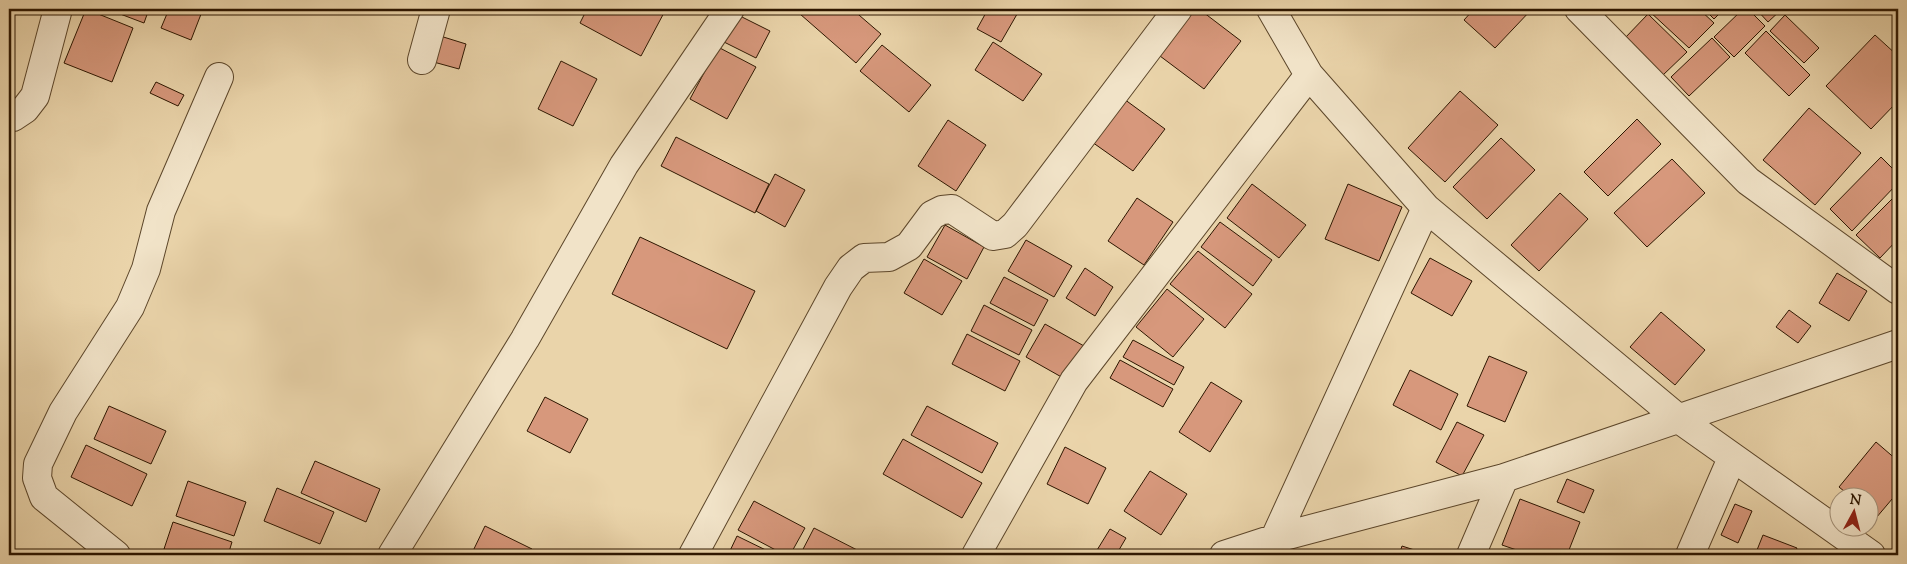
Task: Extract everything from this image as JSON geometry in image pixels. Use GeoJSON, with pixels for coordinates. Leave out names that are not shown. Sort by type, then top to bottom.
{"type":"FeatureCollection","features":[{"type":"Feature","properties":{"kind":"street"},"geometry":{"type":"LineString","coordinates":[[9,117],[13,117],[25,109],[35,96],[58,9]]}},
{"type":"Feature","properties":{"kind":"street"},"geometry":{"type":"LineString","coordinates":[[422,60],[436,9]]}},
{"type":"Feature","properties":{"kind":"street"},"geometry":{"type":"LineString","coordinates":[[392,555],[525,340],[624,165],[730,9]]}},
{"type":"Feature","properties":{"kind":"street"},"geometry":{"type":"LineString","coordinates":[[693,555],[838,287],[851,268],[864,258],[889,257],[909,246],[932,215],[942,210],[952,209],[993,236],[1006,234],[1015,225],[1178,9]]}},
{"type":"Feature","properties":{"kind":"street"},"geometry":{"type":"LineString","coordinates":[[1271,9],[1308,75],[1426,208],[1679,419],[1871,555]]}},
{"type":"Feature","properties":{"kind":"street"},"geometry":{"type":"LineString","coordinates":[[1579,9],[1748,181],[1898,290]]}},
{"type":"Feature","properties":{"kind":"street"},"geometry":{"type":"LineString","coordinates":[[976,555],[1074,381],[1308,75]]}},
{"type":"Feature","properties":{"kind":"street"},"geometry":{"type":"LineString","coordinates":[[116,555],[44,497],[37,478],[38,464],[63,412],[130,307],[146,269],[161,211],[219,76]]}},
{"type":"Feature","properties":{"kind":"street"},"geometry":{"type":"LineString","coordinates":[[1270,547],[1426,208]]}},
{"type":"Feature","properties":{"kind":"street"},"geometry":{"type":"LineString","coordinates":[[1224,555],[1270,547],[1504,478],[1898,344]]}},
{"type":"Feature","properties":{"kind":"street"},"geometry":{"type":"LineString","coordinates":[[1690,555],[1732,458]]}},
{"type":"Feature","properties":{"kind":"street"},"geometry":{"type":"LineString","coordinates":[[1471,555],[1504,478]]}},
{"type":"Feature","properties":{"kind":"building"},"geometry":{"type":"Polygon","coordinates":[[[86,9],[133,28],[112,82],[64,63],[86,9]]]}},
{"type":"Feature","properties":{"kind":"building"},"geometry":{"type":"Polygon","coordinates":[[[107,9],[149,9],[144,23],[107,9]]]}},
{"type":"Feature","properties":{"kind":"building"},"geometry":{"type":"Polygon","coordinates":[[[169,9],[203,9],[191,40],[161,28],[169,9]]]}},
{"type":"Feature","properties":{"kind":"building"},"geometry":{"type":"Polygon","coordinates":[[[587,9],[666,9],[641,56],[580,23],[587,9]]]}},
{"type":"Feature","properties":{"kind":"building"},"geometry":{"type":"Polygon","coordinates":[[[805,9],[852,9],[881,34],[856,63],[800,14],[805,9]]]}},
{"type":"Feature","properties":{"kind":"building"},"geometry":{"type":"Polygon","coordinates":[[[988,9],[1020,9],[1001,42],[977,29],[988,9]]]}},
{"type":"Feature","properties":{"kind":"building"},"geometry":{"type":"Polygon","coordinates":[[[1184,9],[1199,9],[1241,41],[1204,89],[1152,50],[1184,9]]]}},
{"type":"Feature","properties":{"kind":"building"},"geometry":{"type":"Polygon","coordinates":[[[1474,9],[1532,9],[1495,48],[1464,20],[1474,9]]]}},
{"type":"Feature","properties":{"kind":"building"},"geometry":{"type":"Polygon","coordinates":[[[1652,9],[1699,9],[1714,23],[1689,48],[1649,11],[1652,9]]]}},
{"type":"Feature","properties":{"kind":"building"},"geometry":{"type":"Polygon","coordinates":[[[1704,9],[1724,9],[1714,19],[1704,9]]]}},
{"type":"Feature","properties":{"kind":"building"},"geometry":{"type":"Polygon","coordinates":[[[1743,9],[1748,9],[1765,26],[1734,57],[1714,37],[1743,9]]]}},
{"type":"Feature","properties":{"kind":"building"},"geometry":{"type":"Polygon","coordinates":[[[1756,9],[1782,9],[1768,22],[1756,9]]]}},
{"type":"Feature","properties":{"kind":"building"},"geometry":{"type":"Polygon","coordinates":[[[736,14],[770,31],[756,58],[722,41],[736,14]]]}},
{"type":"Feature","properties":{"kind":"building"},"geometry":{"type":"Polygon","coordinates":[[[1648,14],[1687,52],[1662,76],[1624,39],[1648,14]]]}},
{"type":"Feature","properties":{"kind":"building"},"geometry":{"type":"Polygon","coordinates":[[[1785,15],[1819,48],[1804,63],[1770,31],[1785,15]]]}},
{"type":"Feature","properties":{"kind":"building"},"geometry":{"type":"Polygon","coordinates":[[[1766,31],[1810,75],[1789,96],[1745,53],[1766,31]]]}},
{"type":"Feature","properties":{"kind":"building"},"geometry":{"type":"Polygon","coordinates":[[[437,35],[466,44],[459,69],[430,61],[437,35]]]}},
{"type":"Feature","properties":{"kind":"building"},"geometry":{"type":"Polygon","coordinates":[[[1875,35],[1898,56],[1898,101],[1871,129],[1826,86],[1875,35]]]}},
{"type":"Feature","properties":{"kind":"building"},"geometry":{"type":"Polygon","coordinates":[[[1712,38],[1730,57],[1689,96],[1671,77],[1712,38]]]}},
{"type":"Feature","properties":{"kind":"building"},"geometry":{"type":"Polygon","coordinates":[[[993,42],[1042,74],[1023,101],[975,70],[993,42]]]}},
{"type":"Feature","properties":{"kind":"building"},"geometry":{"type":"Polygon","coordinates":[[[882,45],[931,85],[909,112],[860,71],[882,45]]]}},
{"type":"Feature","properties":{"kind":"building"},"geometry":{"type":"Polygon","coordinates":[[[718,47],[756,67],[727,119],[690,99],[718,47]]]}},
{"type":"Feature","properties":{"kind":"building"},"geometry":{"type":"Polygon","coordinates":[[[561,61],[597,79],[573,126],[538,109],[561,61]]]}},
{"type":"Feature","properties":{"kind":"building"},"geometry":{"type":"Polygon","coordinates":[[[156,82],[184,95],[178,106],[150,93],[156,82]]]}},
{"type":"Feature","properties":{"kind":"building"},"geometry":{"type":"Polygon","coordinates":[[[1460,91],[1498,125],[1445,182],[1408,148],[1460,91]]]}},
{"type":"Feature","properties":{"kind":"building"},"geometry":{"type":"Polygon","coordinates":[[[1124,99],[1165,129],[1133,171],[1092,142],[1124,99]]]}},
{"type":"Feature","properties":{"kind":"building"},"geometry":{"type":"Polygon","coordinates":[[[1809,108],[1861,153],[1815,205],[1763,160],[1809,108]]]}},
{"type":"Feature","properties":{"kind":"building"},"geometry":{"type":"Polygon","coordinates":[[[1637,119],[1661,144],[1608,196],[1584,172],[1637,119]]]}},
{"type":"Feature","properties":{"kind":"building"},"geometry":{"type":"Polygon","coordinates":[[[948,120],[986,145],[956,191],[918,166],[948,120]]]}},
{"type":"Feature","properties":{"kind":"building"},"geometry":{"type":"Polygon","coordinates":[[[676,137],[769,184],[755,213],[661,166],[676,137]]]}},
{"type":"Feature","properties":{"kind":"building"},"geometry":{"type":"Polygon","coordinates":[[[1501,138],[1535,170],[1487,219],[1453,187],[1501,138]]]}},
{"type":"Feature","properties":{"kind":"building"},"geometry":{"type":"Polygon","coordinates":[[[1881,157],[1898,174],[1898,183],[1852,231],[1830,209],[1881,157]]]}},
{"type":"Feature","properties":{"kind":"building"},"geometry":{"type":"Polygon","coordinates":[[[1672,159],[1705,193],[1647,247],[1614,213],[1672,159]]]}},
{"type":"Feature","properties":{"kind":"building"},"geometry":{"type":"Polygon","coordinates":[[[775,174],[805,190],[785,227],[756,211],[775,174]]]}},
{"type":"Feature","properties":{"kind":"building"},"geometry":{"type":"Polygon","coordinates":[[[1252,184],[1306,225],[1279,258],[1227,218],[1252,184]]]}},
{"type":"Feature","properties":{"kind":"building"},"geometry":{"type":"Polygon","coordinates":[[[1348,184],[1402,207],[1379,261],[1325,239],[1348,184]]]}},
{"type":"Feature","properties":{"kind":"building"},"geometry":{"type":"Polygon","coordinates":[[[1560,193],[1588,219],[1539,271],[1511,245],[1560,193]]]}},
{"type":"Feature","properties":{"kind":"building"},"geometry":{"type":"Polygon","coordinates":[[[1898,193],[1898,239],[1880,258],[1856,235],[1898,193]]]}},
{"type":"Feature","properties":{"kind":"building"},"geometry":{"type":"Polygon","coordinates":[[[1137,198],[1173,222],[1144,265],[1108,241],[1137,198]]]}},
{"type":"Feature","properties":{"kind":"building"},"geometry":{"type":"Polygon","coordinates":[[[1220,222],[1272,260],[1253,286],[1201,247],[1220,222]]]}},
{"type":"Feature","properties":{"kind":"building"},"geometry":{"type":"Polygon","coordinates":[[[945,225],[984,247],[967,279],[927,257],[945,225]]]}},
{"type":"Feature","properties":{"kind":"building"},"geometry":{"type":"Polygon","coordinates":[[[640,237],[755,291],[727,349],[612,294],[640,237]]]}},
{"type":"Feature","properties":{"kind":"building"},"geometry":{"type":"Polygon","coordinates":[[[1026,240],[1072,266],[1054,297],[1008,271],[1026,240]]]}},
{"type":"Feature","properties":{"kind":"building"},"geometry":{"type":"Polygon","coordinates":[[[1198,251],[1252,294],[1225,328],[1170,284],[1198,251]]]}},
{"type":"Feature","properties":{"kind":"building"},"geometry":{"type":"Polygon","coordinates":[[[1430,258],[1472,281],[1452,316],[1411,293],[1430,258]]]}},
{"type":"Feature","properties":{"kind":"building"},"geometry":{"type":"Polygon","coordinates":[[[924,259],[962,281],[942,315],[904,293],[924,259]]]}},
{"type":"Feature","properties":{"kind":"building"},"geometry":{"type":"Polygon","coordinates":[[[1085,268],[1113,287],[1095,316],[1066,298],[1085,268]]]}},
{"type":"Feature","properties":{"kind":"building"},"geometry":{"type":"Polygon","coordinates":[[[1837,273],[1867,291],[1849,321],[1819,303],[1837,273]]]}},
{"type":"Feature","properties":{"kind":"building"},"geometry":{"type":"Polygon","coordinates":[[[1004,277],[1048,300],[1034,326],[990,303],[1004,277]]]}},
{"type":"Feature","properties":{"kind":"building"},"geometry":{"type":"Polygon","coordinates":[[[1167,289],[1204,319],[1173,357],[1136,327],[1167,289]]]}},
{"type":"Feature","properties":{"kind":"building"},"geometry":{"type":"Polygon","coordinates":[[[984,305],[1032,330],[1019,355],[971,331],[984,305]]]}},
{"type":"Feature","properties":{"kind":"building"},"geometry":{"type":"Polygon","coordinates":[[[1789,310],[1811,326],[1798,343],[1776,327],[1789,310]]]}},
{"type":"Feature","properties":{"kind":"building"},"geometry":{"type":"Polygon","coordinates":[[[1661,312],[1705,350],[1675,385],[1630,347],[1661,312]]]}},
{"type":"Feature","properties":{"kind":"building"},"geometry":{"type":"Polygon","coordinates":[[[1045,324],[1084,346],[1065,379],[1026,357],[1045,324]]]}},
{"type":"Feature","properties":{"kind":"building"},"geometry":{"type":"Polygon","coordinates":[[[967,334],[1020,361],[1005,391],[952,364],[967,334]]]}},
{"type":"Feature","properties":{"kind":"building"},"geometry":{"type":"Polygon","coordinates":[[[1133,340],[1184,367],[1174,385],[1123,357],[1133,340]]]}},
{"type":"Feature","properties":{"kind":"building"},"geometry":{"type":"Polygon","coordinates":[[[1489,356],[1527,372],[1505,422],[1467,406],[1489,356]]]}},
{"type":"Feature","properties":{"kind":"building"},"geometry":{"type":"Polygon","coordinates":[[[1120,360],[1173,389],[1163,407],[1110,378],[1120,360]]]}},
{"type":"Feature","properties":{"kind":"building"},"geometry":{"type":"Polygon","coordinates":[[[1410,370],[1458,394],[1441,430],[1393,405],[1410,370]]]}},
{"type":"Feature","properties":{"kind":"building"},"geometry":{"type":"Polygon","coordinates":[[[1211,382],[1242,401],[1210,452],[1179,432],[1211,382]]]}},
{"type":"Feature","properties":{"kind":"building"},"geometry":{"type":"Polygon","coordinates":[[[545,397],[588,419],[570,453],[527,431],[545,397]]]}},
{"type":"Feature","properties":{"kind":"building"},"geometry":{"type":"Polygon","coordinates":[[[109,406],[166,431],[151,464],[94,439],[109,406]]]}},
{"type":"Feature","properties":{"kind":"building"},"geometry":{"type":"Polygon","coordinates":[[[927,406],[998,443],[982,473],[911,435],[927,406]]]}},
{"type":"Feature","properties":{"kind":"building"},"geometry":{"type":"Polygon","coordinates":[[[1457,422],[1484,435],[1462,476],[1436,462],[1457,422]]]}},
{"type":"Feature","properties":{"kind":"building"},"geometry":{"type":"Polygon","coordinates":[[[903,439],[982,483],[962,518],[883,474],[903,439]]]}},
{"type":"Feature","properties":{"kind":"building"},"geometry":{"type":"Polygon","coordinates":[[[1876,442],[1898,461],[1898,492],[1880,513],[1880,486],[1840,486],[1876,442]]]}},
{"type":"Feature","properties":{"kind":"building"},"geometry":{"type":"Polygon","coordinates":[[[86,445],[147,474],[132,506],[71,477],[86,445]]]}},
{"type":"Feature","properties":{"kind":"building"},"geometry":{"type":"Polygon","coordinates":[[[1065,447],[1106,468],[1088,504],[1047,484],[1065,447]]]}},
{"type":"Feature","properties":{"kind":"building"},"geometry":{"type":"Polygon","coordinates":[[[315,461],[380,489],[366,522],[301,493],[315,461]]]}},
{"type":"Feature","properties":{"kind":"building"},"geometry":{"type":"Polygon","coordinates":[[[1150,471],[1187,494],[1161,535],[1124,511],[1150,471]]]}},
{"type":"Feature","properties":{"kind":"building"},"geometry":{"type":"Polygon","coordinates":[[[1567,479],[1594,490],[1584,513],[1557,502],[1567,479]]]}},
{"type":"Feature","properties":{"kind":"building"},"geometry":{"type":"Polygon","coordinates":[[[188,481],[246,502],[234,536],[176,516],[188,481]]]}},
{"type":"Feature","properties":{"kind":"building"},"geometry":{"type":"Polygon","coordinates":[[[277,488],[334,512],[320,544],[264,521],[277,488]]]}},
{"type":"Feature","properties":{"kind":"building"},"geometry":{"type":"Polygon","coordinates":[[[1520,499],[1580,522],[1567,555],[1531,555],[1502,545],[1520,499]]]}},
{"type":"Feature","properties":{"kind":"building"},"geometry":{"type":"Polygon","coordinates":[[[754,501],[805,528],[790,555],[785,555],[738,530],[754,501]]]}},
{"type":"Feature","properties":{"kind":"building"},"geometry":{"type":"Polygon","coordinates":[[[1735,504],[1752,511],[1738,543],[1721,535],[1735,504]]]}},
{"type":"Feature","properties":{"kind":"building"},"geometry":{"type":"Polygon","coordinates":[[[173,522],[232,542],[228,555],[183,555],[164,549],[173,522]]]}},
{"type":"Feature","properties":{"kind":"building"},"geometry":{"type":"Polygon","coordinates":[[[485,526],[532,549],[529,555],[477,555],[472,553],[485,526]]]}},
{"type":"Feature","properties":{"kind":"building"},"geometry":{"type":"Polygon","coordinates":[[[814,528],[865,554],[800,555],[814,528]]]}},
{"type":"Feature","properties":{"kind":"building"},"geometry":{"type":"Polygon","coordinates":[[[1110,529],[1126,538],[1116,555],[1094,555],[1110,529]]]}},
{"type":"Feature","properties":{"kind":"building"},"geometry":{"type":"Polygon","coordinates":[[[1763,535],[1797,548],[1794,555],[1755,555],[1763,535]]]}},
{"type":"Feature","properties":{"kind":"building"},"geometry":{"type":"Polygon","coordinates":[[[737,536],[776,555],[728,555],[737,536]]]}},
{"type":"Feature","properties":{"kind":"building"},"geometry":{"type":"Polygon","coordinates":[[[1402,546],[1430,555],[1399,555],[1402,546]]]}},
{"type":"Feature","properties":{"kind":"building"},"geometry":{"type":"Polygon","coordinates":[[[1493,551],[1503,555],[1492,555],[1493,551]]]}}]}
